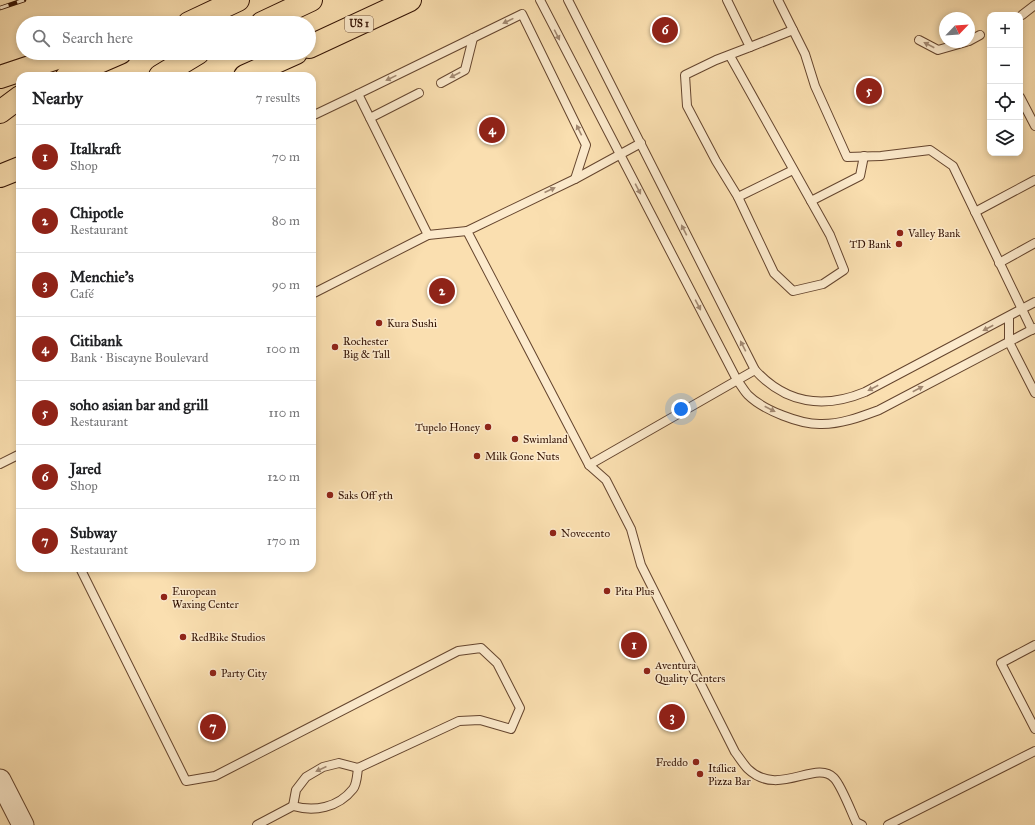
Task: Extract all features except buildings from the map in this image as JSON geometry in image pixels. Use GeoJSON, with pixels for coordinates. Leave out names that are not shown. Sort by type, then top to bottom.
{"type":"FeatureCollection","features":[{"type":"Feature","properties":{"kind":"main road"},"geometry":{"type":"LineString","coordinates":[[204,16],[238,0]]}},
{"type":"Feature","properties":{"kind":"main road"},"geometry":{"type":"LineString","coordinates":[[277,16],[311,0]]}},
{"type":"Feature","properties":{"kind":"main road","name":"US 1"},"geometry":{"type":"LineString","coordinates":[[316,44],[410,0]]}},
{"type":"Feature","properties":{"kind":"main road"},"geometry":{"type":"LineString","coordinates":[[0,77],[51,60]]}},
{"type":"Feature","properties":{"kind":"main road"},"geometry":{"type":"LineString","coordinates":[[76,72],[104,60]]}},
{"type":"Feature","properties":{"kind":"main road"},"geometry":{"type":"LineString","coordinates":[[167,72],[186,60]]}},
{"type":"Feature","properties":{"kind":"main road"},"geometry":{"type":"LineString","coordinates":[[254,72],[280,60]]}},
{"type":"Feature","properties":{"kind":"main road"},"geometry":{"type":"LineString","coordinates":[[0,103],[16,97]]}},
{"type":"Feature","properties":{"kind":"main road"},"geometry":{"type":"LineString","coordinates":[[0,112],[16,99]]}},
{"type":"Feature","properties":{"kind":"main road"},"geometry":{"type":"LineString","coordinates":[[0,176],[16,170]]}},
{"type":"Feature","properties":{"kind":"street"},"geometry":{"type":"LineString","coordinates":[[0,780],[23,825]]}},
{"type":"Feature","properties":{"kind":"lane"},"geometry":{"type":"LineString","coordinates":[[540,0],[737,380],[748,395],[760,404],[778,413],[801,421],[820,425],[838,423],[858,418],[879,410],[1033,329],[1022,310],[953,166],[930,150],[847,157],[814,86],[805,54],[778,0]]}},
{"type":"Feature","properties":{"kind":"lane"},"geometry":{"type":"LineString","coordinates":[[568,0],[755,370],[766,382],[780,392],[803,400],[827,402],[846,400],[866,392],[1035,302]]}},
{"type":"Feature","properties":{"kind":"lane"},"geometry":{"type":"LineString","coordinates":[[727,0],[750,47]]}},
{"type":"Feature","properties":{"kind":"lane"},"geometry":{"type":"LineString","coordinates":[[1023,14],[1035,5]]}},
{"type":"Feature","properties":{"kind":"lane"},"geometry":{"type":"LineString","coordinates":[[316,114],[522,14],[586,145],[575,179]]}},
{"type":"Feature","properties":{"kind":"lane"},"geometry":{"type":"LineString","coordinates":[[730,56],[830,235],[844,270],[823,284],[793,291],[774,273],[738,197],[716,161],[687,106],[685,75],[716,60],[730,56],[793,30]]}},
{"type":"Feature","properties":{"kind":"lane"},"geometry":{"type":"LineString","coordinates":[[975,38],[980,35]]}},
{"type":"Feature","properties":{"kind":"lane"},"geometry":{"type":"LineString","coordinates":[[441,82],[465,70],[473,38]]}},
{"type":"Feature","properties":{"kind":"lane"},"geometry":{"type":"LineString","coordinates":[[919,40],[938,50],[945,48]]}},
{"type":"Feature","properties":{"kind":"lane"},"geometry":{"type":"LineString","coordinates":[[370,118],[419,93]]}},
{"type":"Feature","properties":{"kind":"lane"},"geometry":{"type":"LineString","coordinates":[[358,94],[428,234]]}},
{"type":"Feature","properties":{"kind":"lane"},"geometry":{"type":"LineString","coordinates":[[1023,103],[1035,126]]}},
{"type":"Feature","properties":{"kind":"lane"},"geometry":{"type":"LineString","coordinates":[[316,290],[428,234],[467,231],[575,179],[641,143]]}},
{"type":"Feature","properties":{"kind":"lane"},"geometry":{"type":"LineString","coordinates":[[811,201],[860,176],[864,156]]}},
{"type":"Feature","properties":{"kind":"lane"},"geometry":{"type":"LineString","coordinates":[[738,197],[794,170]]}},
{"type":"Feature","properties":{"kind":"lane"},"geometry":{"type":"LineString","coordinates":[[975,212],[1035,180]]}},
{"type":"Feature","properties":{"kind":"lane"},"geometry":{"type":"LineString","coordinates":[[467,231],[589,465],[606,480],[630,529],[641,566],[735,752],[748,769],[763,779],[782,781],[798,778],[813,772],[823,772],[834,777],[856,822],[862,825]]}},
{"type":"Feature","properties":{"kind":"lane"},"geometry":{"type":"LineString","coordinates":[[999,263],[1035,243]]}},
{"type":"Feature","properties":{"kind":"lane"},"geometry":{"type":"LineString","coordinates":[[1009,317],[1009,342],[1033,383],[1035,393]]}},
{"type":"Feature","properties":{"kind":"lane"},"geometry":{"type":"LineString","coordinates":[[589,465],[755,370]]}},
{"type":"Feature","properties":{"kind":"lane"},"geometry":{"type":"LineString","coordinates":[[0,464],[16,456]]}},
{"type":"Feature","properties":{"kind":"lane"},"geometry":{"type":"LineString","coordinates":[[82,572],[186,782],[215,776],[458,651],[481,648],[497,663],[520,708],[511,729],[480,720],[459,721],[358,768],[339,763],[323,767],[306,776],[296,790],[293,806]]}},
{"type":"Feature","properties":{"kind":"lane"},"geometry":{"type":"LineString","coordinates":[[1035,645],[1001,663],[1035,729]]}},
{"type":"Feature","properties":{"kind":"lane"},"geometry":{"type":"LineString","coordinates":[[888,825],[1035,751]]}},
{"type":"Feature","properties":{"kind":"lane"},"geometry":{"type":"LineString","coordinates":[[257,825],[293,806],[306,810],[323,808],[342,800],[354,789],[358,768]]}},
{"type":"Feature","properties":{"kind":"railway"},"geometry":{"type":"LineString","coordinates":[[0,8],[24,0]]}},
{"type":"Feature","properties":{"kind":"place","name":"Jared"},"geometry":{"type":"Point","coordinates":[665,30]}},
{"type":"Feature","properties":{"kind":"place","name":"soho asian bar and grill"},"geometry":{"type":"Point","coordinates":[869,91]}},
{"type":"Feature","properties":{"kind":"place","name":"Citibank"},"geometry":{"type":"Point","coordinates":[492,130]}},
{"type":"Feature","properties":{"kind":"place","name":"Valley Bank"},"geometry":{"type":"Point","coordinates":[900,233]}},
{"type":"Feature","properties":{"kind":"place","name":"TD Bank"},"geometry":{"type":"Point","coordinates":[899,244]}},
{"type":"Feature","properties":{"kind":"place","name":"Chipotle"},"geometry":{"type":"Point","coordinates":[442,291]}},
{"type":"Feature","properties":{"kind":"place","name":"Kura Sushi"},"geometry":{"type":"Point","coordinates":[379,323]}},
{"type":"Feature","properties":{"kind":"place","name":"Rochester Big & Tall"},"geometry":{"type":"Point","coordinates":[335,347]}},
{"type":"Feature","properties":{"kind":"place","name":"Tupelo Honey"},"geometry":{"type":"Point","coordinates":[488,427]}},
{"type":"Feature","properties":{"kind":"place","name":"Swimland"},"geometry":{"type":"Point","coordinates":[515,439]}},
{"type":"Feature","properties":{"kind":"place","name":"Milk Gone Nuts"},"geometry":{"type":"Point","coordinates":[477,456]}},
{"type":"Feature","properties":{"kind":"place","name":"Saks Off 5th"},"geometry":{"type":"Point","coordinates":[330,495]}},
{"type":"Feature","properties":{"kind":"place","name":"Novecento"},"geometry":{"type":"Point","coordinates":[553,533]}},
{"type":"Feature","properties":{"kind":"place","name":"Pita Plus"},"geometry":{"type":"Point","coordinates":[607,591]}},
{"type":"Feature","properties":{"kind":"place","name":"European Waxing Center"},"geometry":{"type":"Point","coordinates":[164,597]}},
{"type":"Feature","properties":{"kind":"place","name":"RedBike Studios"},"geometry":{"type":"Point","coordinates":[183,637]}},
{"type":"Feature","properties":{"kind":"place","name":"Italkraft"},"geometry":{"type":"Point","coordinates":[634,645]}},
{"type":"Feature","properties":{"kind":"place","name":"Aventura Quality Centers"},"geometry":{"type":"Point","coordinates":[647,671]}},
{"type":"Feature","properties":{"kind":"place","name":"Party City"},"geometry":{"type":"Point","coordinates":[213,673]}},
{"type":"Feature","properties":{"kind":"place","name":"Menchie's"},"geometry":{"type":"Point","coordinates":[672,717]}},
{"type":"Feature","properties":{"kind":"place","name":"Subway"},"geometry":{"type":"Point","coordinates":[213,727]}},
{"type":"Feature","properties":{"kind":"place","name":"Freddo"},"geometry":{"type":"Point","coordinates":[696,762]}},
{"type":"Feature","properties":{"kind":"place","name":"Itálica Pizza Bar"},"geometry":{"type":"Point","coordinates":[700,774]}}]}
